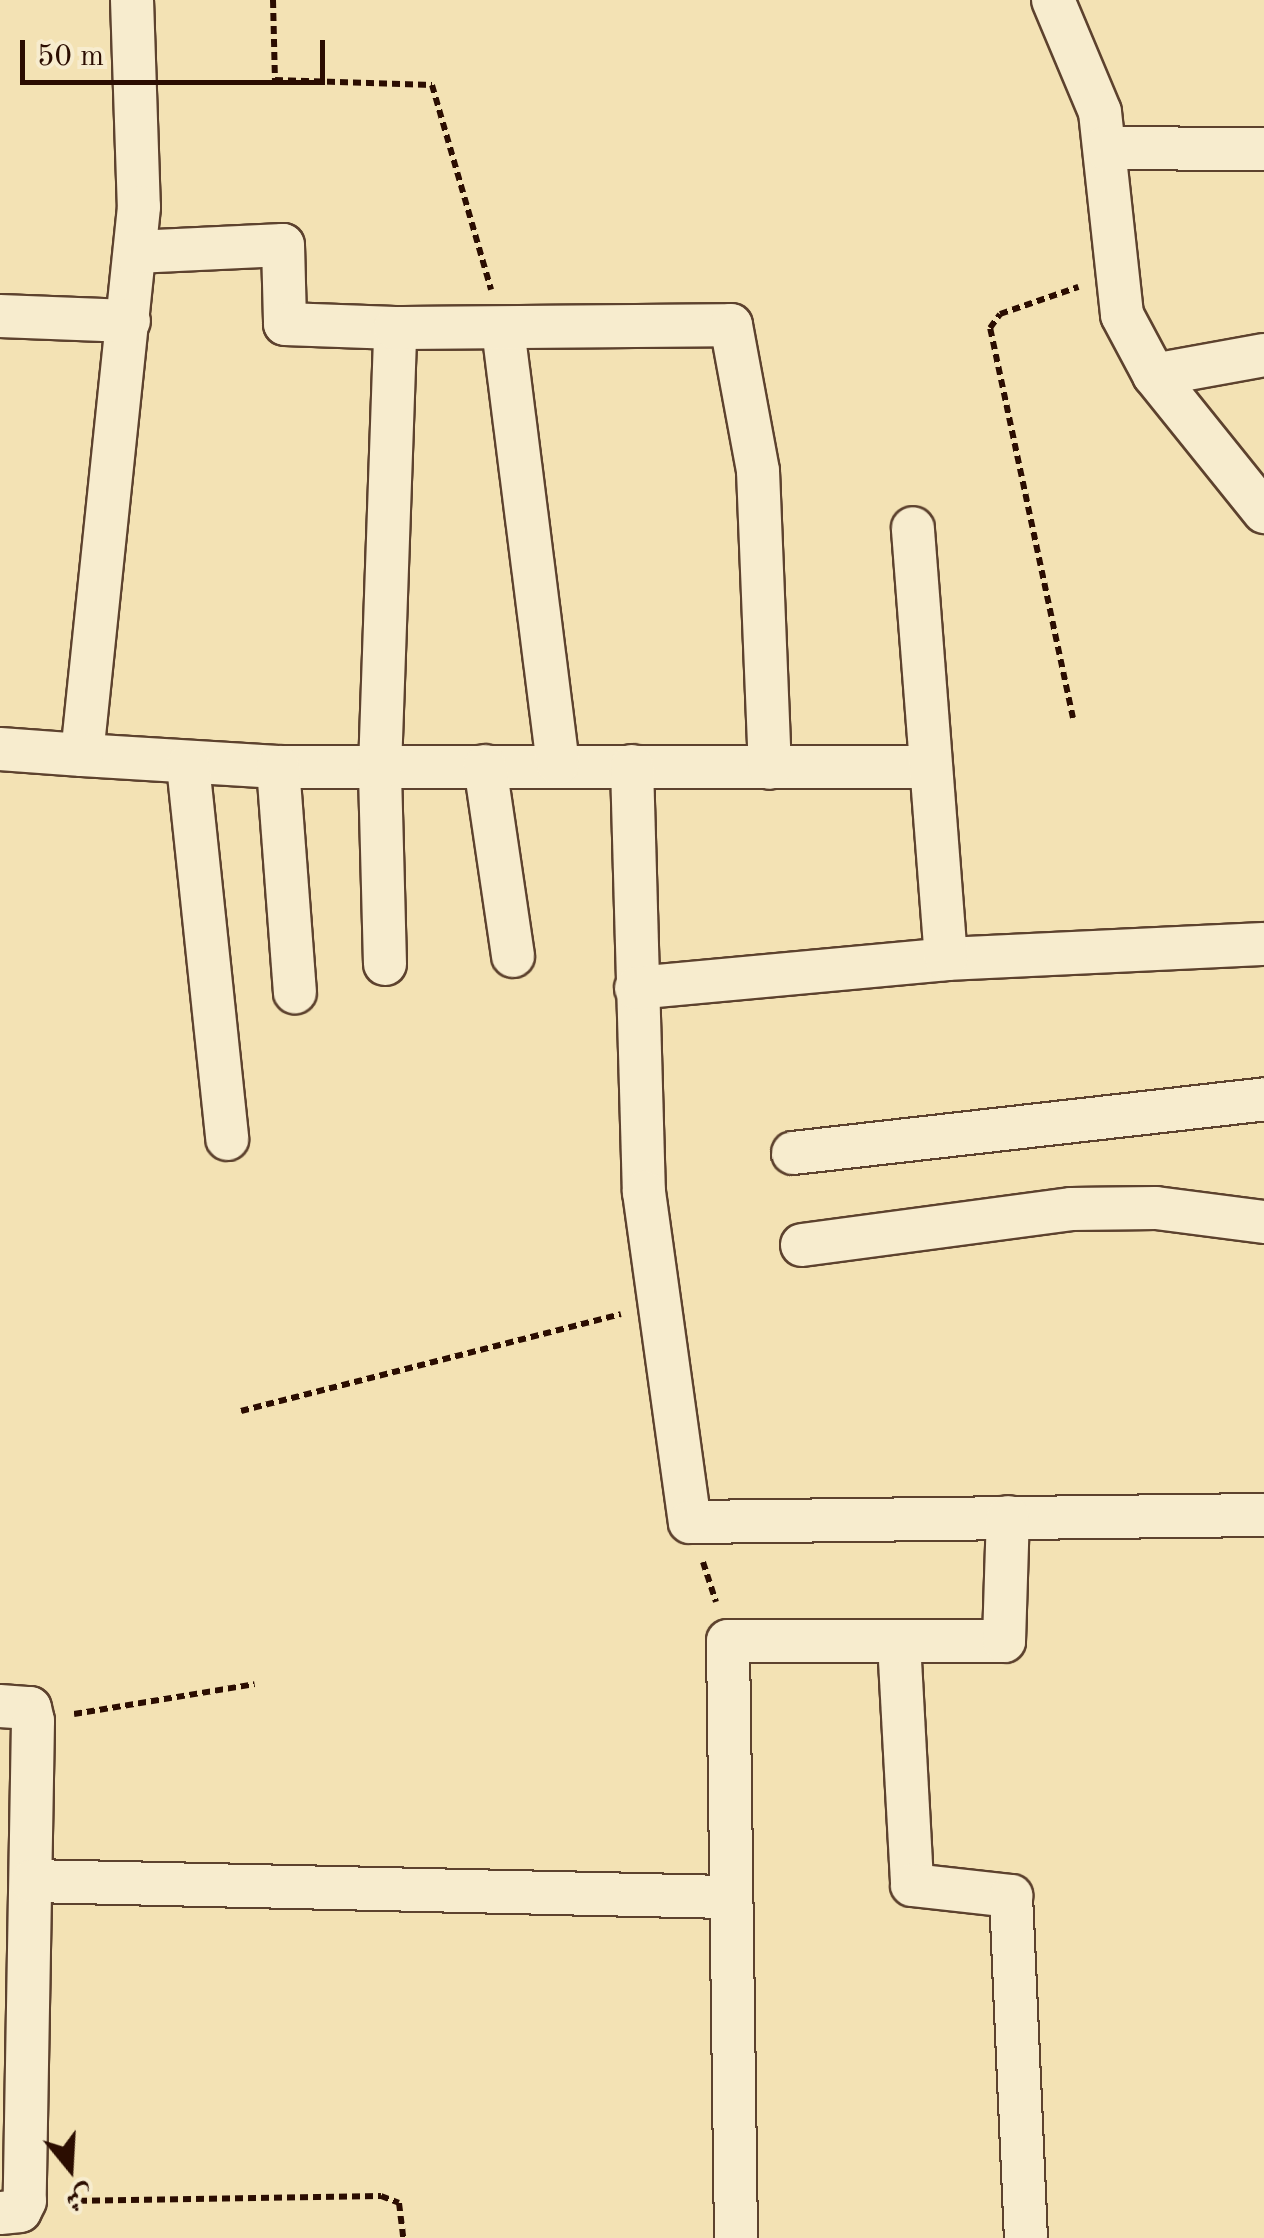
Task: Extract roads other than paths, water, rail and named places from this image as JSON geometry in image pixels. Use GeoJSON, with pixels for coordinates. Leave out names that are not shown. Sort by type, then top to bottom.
{"type":"FeatureCollection","features":[{"type":"Feature","properties":{"kind":"street"},"geometry":{"type":"LineString","coordinates":[[82,755],[135,252],[141,89],[132,0]]}},
{"type":"Feature","properties":{"kind":"street"},"geometry":{"type":"LineString","coordinates":[[1053,0],[1092,84],[1105,148],[1113,274],[1122,315],[1154,375],[1264,512]]}},
{"type":"Feature","properties":{"kind":"street"},"geometry":{"type":"LineString","coordinates":[[1105,148],[1264,149]]}},
{"type":"Feature","properties":{"kind":"street"},"geometry":{"type":"LineString","coordinates":[[135,252],[282,246],[285,324],[503,329],[714,320],[737,332],[757,458],[770,768]]}},
{"type":"Feature","properties":{"kind":"street"},"geometry":{"type":"LineString","coordinates":[[0,316],[129,321]]}},
{"type":"Feature","properties":{"kind":"street"},"geometry":{"type":"LineString","coordinates":[[385,964],[380,768],[395,328]]}},
{"type":"Feature","properties":{"kind":"street"},"geometry":{"type":"LineString","coordinates":[[503,329],[558,764]]}},
{"type":"Feature","properties":{"kind":"street"},"geometry":{"type":"LineString","coordinates":[[1154,375],[1264,354]]}},
{"type":"Feature","properties":{"kind":"street"},"geometry":{"type":"LineString","coordinates":[[913,528],[946,959]]}},
{"type":"Feature","properties":{"kind":"street"},"geometry":{"type":"LineString","coordinates":[[0,749],[188,765],[278,767],[930,767]]}},
{"type":"Feature","properties":{"kind":"street"},"geometry":{"type":"LineString","coordinates":[[188,765],[227,1138]]}},
{"type":"Feature","properties":{"kind":"street"},"geometry":{"type":"LineString","coordinates":[[485,766],[514,956]]}},
{"type":"Feature","properties":{"kind":"street"},"geometry":{"type":"LineString","coordinates":[[632,766],[636,988],[656,1305],[690,1522],[1264,1514]]}},
{"type":"Feature","properties":{"kind":"street"},"geometry":{"type":"LineString","coordinates":[[278,767],[295,992]]}},
{"type":"Feature","properties":{"kind":"street"},"geometry":{"type":"LineString","coordinates":[[636,988],[946,959],[1264,944]]}},
{"type":"Feature","properties":{"kind":"street"},"geometry":{"type":"LineString","coordinates":[[793,1153],[1264,1100]]}},
{"type":"Feature","properties":{"kind":"street"},"geometry":{"type":"LineString","coordinates":[[802,1245],[1071,1209],[1264,1222]]}},
{"type":"Feature","properties":{"kind":"street"},"geometry":{"type":"LineString","coordinates":[[736,2238],[726,1898],[728,1641],[1007,1638],[1008,1517]]}},
{"type":"Feature","properties":{"kind":"street"},"geometry":{"type":"LineString","coordinates":[[899,1642],[912,1884],[1011,1896],[1026,2238]]}},
{"type":"Feature","properties":{"kind":"street"},"geometry":{"type":"LineString","coordinates":[[12,2207],[32,1881],[16,1713]]}},
{"type":"Feature","properties":{"kind":"street"},"geometry":{"type":"LineString","coordinates":[[32,1881],[726,1898]]}}]}
